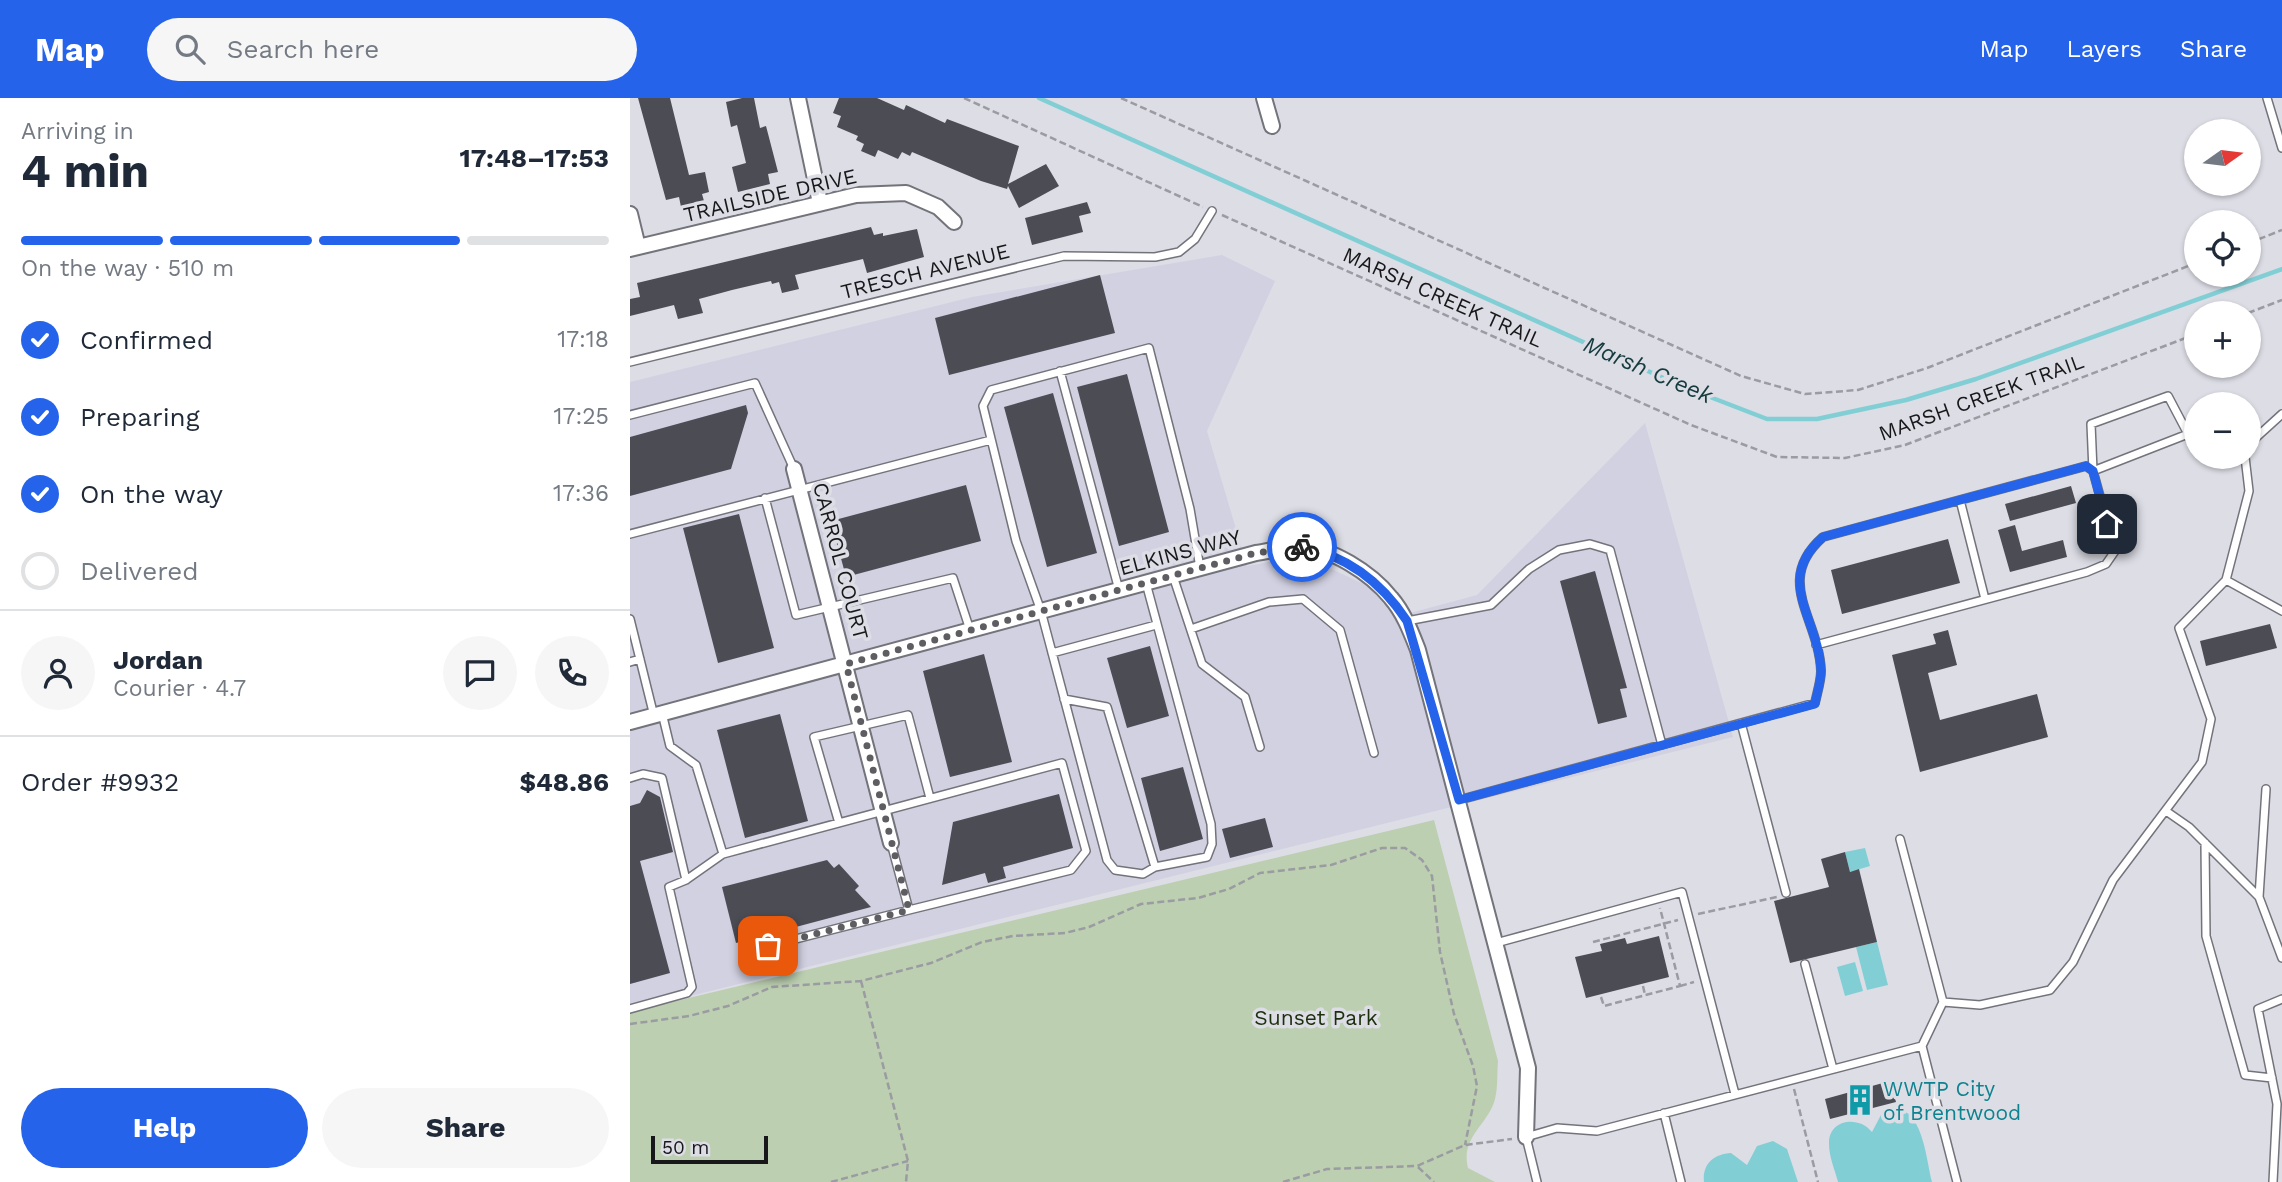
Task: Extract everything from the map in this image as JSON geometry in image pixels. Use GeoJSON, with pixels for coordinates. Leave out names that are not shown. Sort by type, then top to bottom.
{"type":"FeatureCollection","features":[{"type":"Feature","properties":{"kind":"street"},"geometry":{"type":"LineString","coordinates":[[798,98],[820,203]]}},
{"type":"Feature","properties":{"kind":"street"},"geometry":{"type":"LineString","coordinates":[[1264,98],[1272,126]]}},
{"type":"Feature","properties":{"kind":"street","name":"TRAILSIDE DRIVE"},"geometry":{"type":"LineString","coordinates":[[634,248],[856,195],[906,193],[938,207],[954,222]]}},
{"type":"Feature","properties":{"kind":"street"},"geometry":{"type":"LineString","coordinates":[[630,214],[634,248]]}},
{"type":"Feature","properties":{"kind":"street","name":"CARROL COURT"},"geometry":{"type":"LineString","coordinates":[[794,469],[891,842]]}},
{"type":"Feature","properties":{"kind":"street","name":"ELKINS WAY"},"geometry":{"type":"LineString","coordinates":[[630,722],[1256,553],[1300,547],[1323,551],[1360,570],[1391,597],[1407,621],[1459,800],[1528,1068],[1526,1137]]}},
{"type":"Feature","properties":{"kind":"lane"},"geometry":{"type":"LineString","coordinates":[[2267,98],[2282,148]]}},
{"type":"Feature","properties":{"kind":"lane","name":"TRESCH AVENUE"},"geometry":{"type":"LineString","coordinates":[[630,362],[1064,256],[1155,257],[1179,252],[1195,239],[1212,211]]}},
{"type":"Feature","properties":{"kind":"lane"},"geometry":{"type":"LineString","coordinates":[[1146,583],[1211,824],[1212,844],[1207,857],[1155,867],[1143,874],[1115,870],[1107,860],[1041,611],[1016,541],[991,440],[983,406],[991,390],[1149,348],[1189,509],[1200,568]]}},
{"type":"Feature","properties":{"kind":"lane"},"geometry":{"type":"LineString","coordinates":[[1060,371],[1119,590]]}},
{"type":"Feature","properties":{"kind":"lane"},"geometry":{"type":"LineString","coordinates":[[630,415],[755,383],[794,469]]}},
{"type":"Feature","properties":{"kind":"lane"},"geometry":{"type":"LineString","coordinates":[[1816,645],[2106,564],[2115,551],[2093,471],[2091,424],[2168,396],[2184,426]]}},
{"type":"Feature","properties":{"kind":"lane"},"geometry":{"type":"LineString","coordinates":[[2261,433],[2282,414]]}},
{"type":"Feature","properties":{"kind":"lane"},"geometry":{"type":"LineString","coordinates":[[2093,471],[2184,436]]}},
{"type":"Feature","properties":{"kind":"lane"},"geometry":{"type":"LineString","coordinates":[[630,534],[991,440]]}},
{"type":"Feature","properties":{"kind":"lane"},"geometry":{"type":"LineString","coordinates":[[1459,800],[1815,704],[1821,671],[1798,581],[1800,564],[1808,551],[1823,537],[2086,466],[2093,471]]}},
{"type":"Feature","properties":{"kind":"lane"},"geometry":{"type":"LineString","coordinates":[[1943,1002],[1980,1005],[2050,990],[2073,962],[2113,880],[2202,762],[2211,719],[2179,628],[2226,580],[2249,491],[2246,469]]}},
{"type":"Feature","properties":{"kind":"lane"},"geometry":{"type":"LineString","coordinates":[[765,498],[796,615],[953,578],[970,630]]}},
{"type":"Feature","properties":{"kind":"lane"},"geometry":{"type":"LineString","coordinates":[[1960,500],[1985,599]]}},
{"type":"Feature","properties":{"kind":"lane"},"geometry":{"type":"LineString","coordinates":[[1407,621],[1491,605],[1529,569],[1559,550],[1590,544],[1610,550],[1662,745]]}},
{"type":"Feature","properties":{"kind":"lane"},"geometry":{"type":"LineString","coordinates":[[1173,575],[1202,664],[1245,697],[1260,747]]}},
{"type":"Feature","properties":{"kind":"lane"},"geometry":{"type":"LineString","coordinates":[[2226,580],[2282,611]]}},
{"type":"Feature","properties":{"kind":"lane"},"geometry":{"type":"LineString","coordinates":[[1191,629],[1269,602],[1303,599],[1340,630],[1374,753]]}},
{"type":"Feature","properties":{"kind":"lane"},"geometry":{"type":"LineString","coordinates":[[630,619],[640,659],[670,746],[696,765],[723,854]]}},
{"type":"Feature","properties":{"kind":"lane"},"geometry":{"type":"LineString","coordinates":[[1052,653],[1156,625]]}},
{"type":"Feature","properties":{"kind":"lane"},"geometry":{"type":"LineString","coordinates":[[630,662],[640,659]]}},
{"type":"Feature","properties":{"kind":"lane"},"geometry":{"type":"LineString","coordinates":[[1064,699],[1107,706],[1155,867]]}},
{"type":"Feature","properties":{"kind":"lane"},"geometry":{"type":"LineString","coordinates":[[838,823],[814,737],[908,716],[930,798]]}},
{"type":"Feature","properties":{"kind":"lane"},"geometry":{"type":"LineString","coordinates":[[1741,723],[1786,893]]}},
{"type":"Feature","properties":{"kind":"lane"},"geometry":{"type":"LineString","coordinates":[[630,1009],[687,993],[692,987],[669,887],[686,880],[723,854],[1062,763],[1086,851],[1071,870],[745,952]]}},
{"type":"Feature","properties":{"kind":"lane"},"geometry":{"type":"LineString","coordinates":[[630,778],[643,774],[662,778],[686,880]]}},
{"type":"Feature","properties":{"kind":"lane"},"geometry":{"type":"LineString","coordinates":[[2259,897],[2266,789]]}},
{"type":"Feature","properties":{"kind":"lane"},"geometry":{"type":"LineString","coordinates":[[2165,811],[2205,843],[2259,897],[2282,958]]}},
{"type":"Feature","properties":{"kind":"lane"},"geometry":{"type":"LineString","coordinates":[[1900,839],[1943,1002],[1922,1046],[1957,1182]]}},
{"type":"Feature","properties":{"kind":"lane"},"geometry":{"type":"LineString","coordinates":[[891,842],[909,910]]}},
{"type":"Feature","properties":{"kind":"lane"},"geometry":{"type":"LineString","coordinates":[[2205,843],[2207,936],[2245,1075],[2272,1078]]}},
{"type":"Feature","properties":{"kind":"lane"},"geometry":{"type":"LineString","coordinates":[[1496,943],[1682,892],[1735,1094]]}},
{"type":"Feature","properties":{"kind":"lane"},"geometry":{"type":"LineString","coordinates":[[1805,964],[1833,1069]]}},
{"type":"Feature","properties":{"kind":"lane"},"geometry":{"type":"LineString","coordinates":[[2273,1182],[2277,1104],[2258,1009],[2282,999]]}},
{"type":"Feature","properties":{"kind":"lane"},"geometry":{"type":"LineString","coordinates":[[1537,1182],[1526,1137],[1557,1128],[1597,1131],[1922,1046]]}},
{"type":"Feature","properties":{"kind":"lane"},"geometry":{"type":"LineString","coordinates":[[1664,1113],[1681,1182]]}},
{"type":"Feature","properties":{"kind":"path","name":"MARSH CREEK TRAIL"},"geometry":{"type":"LineString","coordinates":[[964,98],[1690,425],[1777,457],[1845,457],[1905,445],[2184,339]]}},
{"type":"Feature","properties":{"kind":"path"},"geometry":{"type":"LineString","coordinates":[[1121,98],[1741,376],[1805,394],[1858,390],[1927,368],[2184,268]]}},
{"type":"Feature","properties":{"kind":"path"},"geometry":{"type":"LineString","coordinates":[[2261,238],[2282,230]]}},
{"type":"Feature","properties":{"kind":"path"},"geometry":{"type":"LineString","coordinates":[[2261,308],[2282,300]]}},
{"type":"Feature","properties":{"kind":"path"},"geometry":{"type":"LineString","coordinates":[[630,1024],[689,1016],[727,1006],[772,987],[861,981],[931,962],[982,942],[1013,936],[1065,933],[1089,927],[1141,904],[1198,898],[1229,888],[1260,873],[1331,865],[1382,848],[1405,848],[1422,860],[1432,876],[1440,952],[1454,1014],[1473,1066],[1477,1086],[1465,1145]]}},
{"type":"Feature","properties":{"kind":"path"},"geometry":{"type":"LineString","coordinates":[[1601,997],[1604,1006],[1680,986],[1657,899]]}},
{"type":"Feature","properties":{"kind":"path"},"geometry":{"type":"LineString","coordinates":[[861,981],[908,1161],[906,1182]]}},
{"type":"Feature","properties":{"kind":"path"},"geometry":{"type":"LineString","coordinates":[[1643,986],[1645,995]]}},
{"type":"Feature","properties":{"kind":"path"},"geometry":{"type":"LineString","coordinates":[[1791,1079],[1818,1182]]}},
{"type":"Feature","properties":{"kind":"path"},"geometry":{"type":"LineString","coordinates":[[1283,1182],[1327,1168],[1417,1166],[1465,1145],[1526,1137]]}},
{"type":"Feature","properties":{"kind":"path"},"geometry":{"type":"LineString","coordinates":[[831,1182],[908,1161]]}},
{"type":"Feature","properties":{"kind":"path"},"geometry":{"type":"LineString","coordinates":[[1417,1166],[1434,1182]]}},
{"type":"Feature","properties":{"kind":"shaded area"},"geometry":{"type":"Polygon","coordinates":[[[1222,255],[1275,281],[1207,431],[1247,566],[1296,557],[1329,568],[1368,586],[1395,617],[1477,595],[1645,423],[1733,737],[630,1011],[630,382],[972,297],[1222,255]]]}},
{"type":"Feature","properties":{"kind":"green space","name":"Sunset Park"},"geometry":{"type":"Polygon","coordinates":[[[1434,820],[1498,1061],[1495,1099],[1471,1139],[1467,1157],[1468,1168],[1495,1182],[630,1182],[630,1012],[1434,820]]]}},
{"type":"Feature","properties":{"kind":"water"},"geometry":{"type":"Polygon","coordinates":[[[1865,848],[1870,866],[1850,872],[1845,852],[1865,848]]]}},
{"type":"Feature","properties":{"kind":"water"},"geometry":{"type":"Polygon","coordinates":[[[1877,942],[1888,985],[1867,990],[1856,947],[1877,942]]]}},
{"type":"Feature","properties":{"kind":"water"},"geometry":{"type":"Polygon","coordinates":[[[1855,962],[1863,991],[1845,996],[1837,967],[1855,962]]]}},
{"type":"Feature","properties":{"kind":"water"},"geometry":{"type":"Polygon","coordinates":[[[1898,1108],[1907,1113],[1919,1129],[1932,1182],[1838,1182],[1829,1149],[1833,1129],[1845,1122],[1852,1122],[1860,1123],[1872,1132],[1882,1113],[1898,1108]]]}},
{"type":"Feature","properties":{"kind":"water"},"geometry":{"type":"Polygon","coordinates":[[[1773,1141],[1787,1149],[1798,1182],[1704,1182],[1707,1165],[1719,1155],[1731,1153],[1747,1165],[1757,1146],[1773,1141]]]}},
{"type":"Feature","properties":{"kind":"building"},"geometry":{"type":"Polygon","coordinates":[[[638,98],[670,98],[689,175],[705,172],[709,192],[702,194],[704,201],[681,207],[679,197],[666,200],[638,98]]]}},
{"type":"Feature","properties":{"kind":"building"},"geometry":{"type":"Polygon","coordinates":[[[754,98],[760,128],[766,126],[778,172],[768,174],[770,184],[738,192],[732,167],[746,163],[737,125],[731,127],[726,102],[754,98]]]}},
{"type":"Feature","properties":{"kind":"building"},"geometry":{"type":"Polygon","coordinates":[[[839,98],[877,98],[904,110],[906,105],[945,123],[947,119],[1019,146],[1008,184],[1046,164],[1059,186],[1019,208],[1008,186],[1007,189],[981,181],[912,152],[910,156],[902,152],[898,159],[878,150],[875,157],[861,151],[864,144],[856,140],[858,136],[837,127],[841,116],[833,113],[839,98]]]}},
{"type":"Feature","properties":{"kind":"building"},"geometry":{"type":"Polygon","coordinates":[[[1087,202],[1091,213],[1079,216],[1083,232],[1032,245],[1025,218],[1087,202]]]}},
{"type":"Feature","properties":{"kind":"building"},"geometry":{"type":"Polygon","coordinates":[[[871,227],[874,235],[883,233],[883,236],[917,229],[924,257],[867,273],[863,259],[795,275],[799,289],[782,293],[779,282],[772,284],[771,281],[732,290],[699,299],[703,313],[678,319],[674,305],[630,316],[630,299],[640,297],[637,283],[871,227]]]}},
{"type":"Feature","properties":{"kind":"building"},"geometry":{"type":"Polygon","coordinates":[[[1100,275],[1115,333],[949,375],[935,318],[1100,275]]]}},
{"type":"Feature","properties":{"kind":"building"},"geometry":{"type":"Polygon","coordinates":[[[1127,374],[1169,532],[1119,546],[1077,387],[1127,374]]]}},
{"type":"Feature","properties":{"kind":"building"},"geometry":{"type":"Polygon","coordinates":[[[1053,393],[1097,553],[1047,567],[1004,407],[1053,393]]]}},
{"type":"Feature","properties":{"kind":"building"},"geometry":{"type":"Polygon","coordinates":[[[746,405],[748,413],[731,469],[630,496],[630,437],[746,405]]]}},
{"type":"Feature","properties":{"kind":"building"},"geometry":{"type":"Polygon","coordinates":[[[966,485],[981,541],[846,577],[831,521],[966,485]]]}},
{"type":"Feature","properties":{"kind":"building"},"geometry":{"type":"Polygon","coordinates":[[[2071,486],[2076,503],[2010,521],[2005,504],[2071,486]]]}},
{"type":"Feature","properties":{"kind":"building"},"geometry":{"type":"Polygon","coordinates":[[[739,514],[774,648],[718,663],[683,528],[739,514]]]}},
{"type":"Feature","properties":{"kind":"building"},"geometry":{"type":"Polygon","coordinates":[[[2015,525],[2022,551],[2063,540],[2067,557],[2010,572],[1998,530],[2015,525]]]}},
{"type":"Feature","properties":{"kind":"building"},"geometry":{"type":"Polygon","coordinates":[[[1948,539],[1960,583],[1842,614],[1831,570],[1948,539]]]}},
{"type":"Feature","properties":{"kind":"building"},"geometry":{"type":"Polygon","coordinates":[[[1595,571],[1627,688],[1620,689],[1627,717],[1598,724],[1560,581],[1595,571]]]}},
{"type":"Feature","properties":{"kind":"building"},"geometry":{"type":"Polygon","coordinates":[[[2270,624],[2277,648],[2206,666],[2200,641],[2270,624]]]}},
{"type":"Feature","properties":{"kind":"building"},"geometry":{"type":"Polygon","coordinates":[[[1948,630],[1957,665],[1928,673],[1940,720],[2037,694],[2048,737],[1920,772],[1892,655],[1936,644],[1933,634],[1948,630]]]}},
{"type":"Feature","properties":{"kind":"building"},"geometry":{"type":"Polygon","coordinates":[[[1150,646],[1169,716],[1127,728],[1107,658],[1150,646]]]}},
{"type":"Feature","properties":{"kind":"building"},"geometry":{"type":"Polygon","coordinates":[[[984,654],[1012,762],[950,777],[923,671],[984,654]]]}},
{"type":"Feature","properties":{"kind":"building"},"geometry":{"type":"Polygon","coordinates":[[[780,714],[808,821],[745,838],[717,730],[780,714]]]}},
{"type":"Feature","properties":{"kind":"building"},"geometry":{"type":"Polygon","coordinates":[[[1183,767],[1203,839],[1160,851],[1141,778],[1183,767]]]}},
{"type":"Feature","properties":{"kind":"building"},"geometry":{"type":"Polygon","coordinates":[[[647,790],[660,797],[673,852],[640,861],[670,973],[630,984],[630,806],[640,803],[647,790]]]}},
{"type":"Feature","properties":{"kind":"building"},"geometry":{"type":"Polygon","coordinates":[[[1059,794],[1073,848],[1003,867],[1006,878],[988,883],[985,873],[942,885],[953,822],[1059,794]]]}},
{"type":"Feature","properties":{"kind":"building"},"geometry":{"type":"Polygon","coordinates":[[[1265,818],[1273,847],[1230,858],[1222,829],[1265,818]]]}},
{"type":"Feature","properties":{"kind":"building"},"geometry":{"type":"Polygon","coordinates":[[[1845,852],[1850,872],[1859,869],[1877,942],[1790,963],[1774,901],[1829,887],[1821,859],[1845,852]]]}},
{"type":"Feature","properties":{"kind":"building"},"geometry":{"type":"Polygon","coordinates":[[[827,860],[834,868],[839,864],[859,886],[855,890],[871,907],[736,943],[722,887],[827,860]]]}},
{"type":"Feature","properties":{"kind":"building"},"geometry":{"type":"Polygon","coordinates":[[[1659,936],[1669,977],[1586,998],[1575,957],[1602,951],[1600,944],[1625,938],[1627,944],[1659,936]]]}},
{"type":"Feature","properties":{"kind":"building","name":"WWTP City of Brentwood"},"geometry":{"type":"Polygon","coordinates":[[[1890,1081],[1896,1102],[1830,1119],[1825,1099],[1890,1081]]]}},
{"type":"Feature","properties":{"kind":"waterway","name":"Marsh Creek"},"geometry":{"type":"LineString","coordinates":[[1039,98],[1679,385],[1767,419],[1817,419],[1906,400],[1976,379],[2282,269]]}},
{"type":"Feature","properties":{"kind":"way so far"},"geometry":{"type":"LineString","coordinates":[[768,946],[909,910],[846,664],[1256,553],[1302,547]]}},
{"type":"Feature","properties":{"kind":"place","name":"WWTP City of Brentwood"},"geometry":{"type":"Point","coordinates":[1860,1100]}},
{"type":"Feature","properties":{"kind":"route"},"geometry":{"type":"LineString","coordinates":[[1302,547],[1323,551],[1360,570],[1391,597],[1407,621],[1418,650],[1459,800],[1815,704],[1821,671],[1798,581],[1800,564],[1808,551],[1823,537],[2086,466],[2093,471],[2107,524]]}}]}
